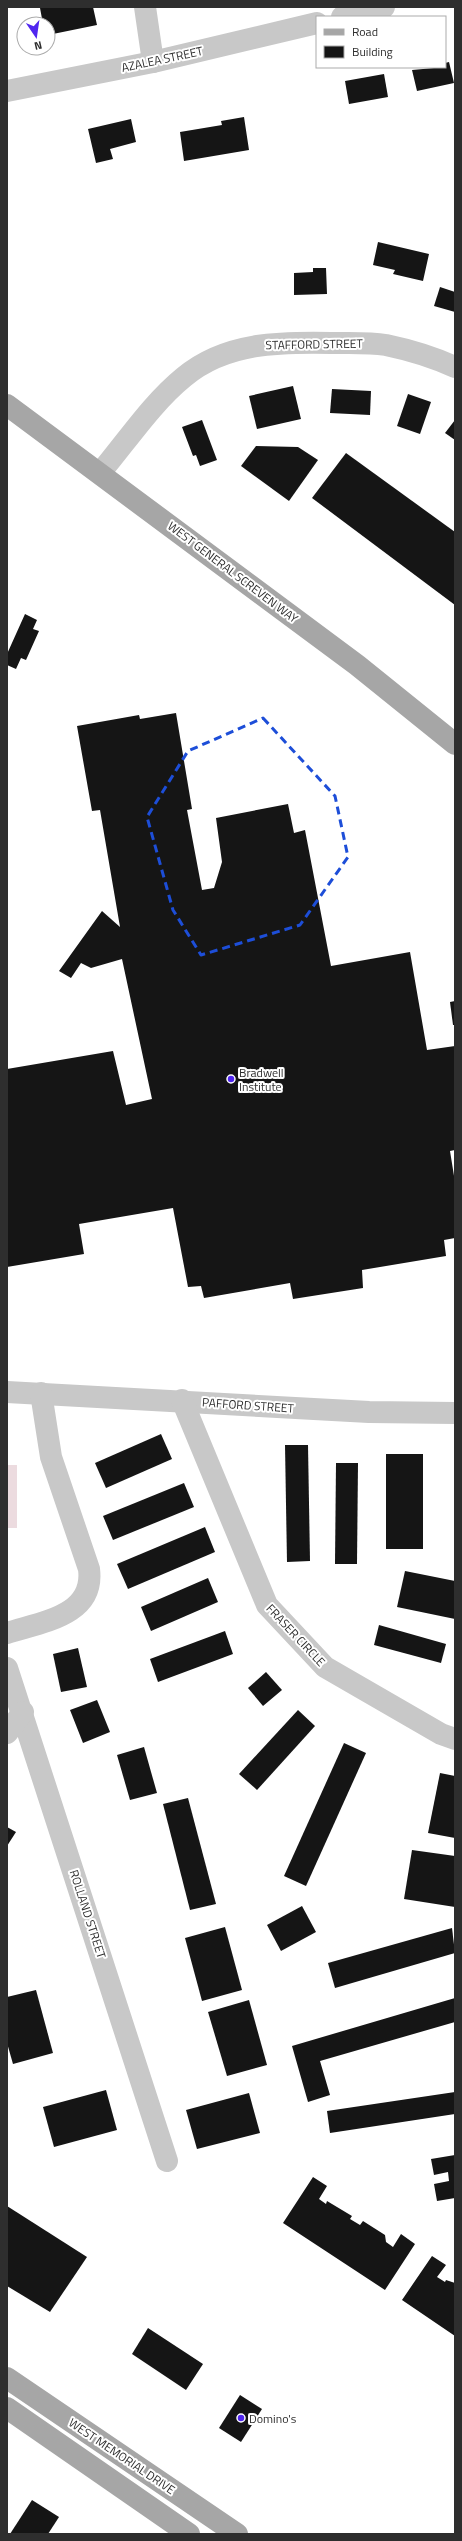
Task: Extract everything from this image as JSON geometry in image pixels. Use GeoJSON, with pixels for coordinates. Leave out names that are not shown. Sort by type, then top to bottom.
{"type":"FeatureCollection","features":[{"type":"Feature","properties":{"kind":"main road","name":"WEST GENERAL SCREVEN WAY"},"geometry":{"type":"LineString","coordinates":[[7,405],[394,694],[455,744]]}},
{"type":"Feature","properties":{"kind":"main road","name":"WEST MEMORIAL DRIVE"},"geometry":{"type":"LineString","coordinates":[[7,2378],[237,2534]]}},
{"type":"Feature","properties":{"kind":"main road"},"geometry":{"type":"LineString","coordinates":[[7,2408],[189,2534]]}},
{"type":"Feature","properties":{"kind":"street"},"geometry":{"type":"LineString","coordinates":[[145,7],[153,62]]}},
{"type":"Feature","properties":{"kind":"street"},"geometry":{"type":"LineString","coordinates":[[346,16],[384,7]]}},
{"type":"Feature","properties":{"kind":"street","name":"AZALEA STREET"},"geometry":{"type":"LineString","coordinates":[[7,91],[153,62],[316,23]]}},
{"type":"Feature","properties":{"kind":"street","name":"STAFFORD STREET"},"geometry":{"type":"LineString","coordinates":[[100,473],[167,393],[184,376],[208,361],[244,348],[294,342],[384,345],[425,355],[455,367]]}},
{"type":"Feature","properties":{"kind":"street","name":"PAFFORD STREET"},"geometry":{"type":"LineString","coordinates":[[7,1392],[182,1400],[369,1412],[455,1414]]}},
{"type":"Feature","properties":{"kind":"street"},"geometry":{"type":"LineString","coordinates":[[7,1633],[54,1618],[74,1609],[84,1599],[91,1581],[89,1569],[51,1457],[41,1393]]}},
{"type":"Feature","properties":{"kind":"street","name":"FRASER CIRCLE"},"geometry":{"type":"LineString","coordinates":[[182,1400],[267,1605],[325,1667],[435,1731],[455,1739]]}},
{"type":"Feature","properties":{"kind":"street","name":"ROLLAND STREET"},"geometry":{"type":"LineString","coordinates":[[7,1668],[23,1712],[167,2161]]}},
{"type":"Feature","properties":{"kind":"street"},"geometry":{"type":"LineString","coordinates":[[7,1734],[23,1712]]}},
{"type":"Feature","properties":{"kind":"highlighted area"},"geometry":{"type":"Polygon","coordinates":[[[263,718],[335,796],[348,857],[300,925],[201,955],[173,910],[147,817],[188,751],[263,718]]]}},
{"type":"Feature","properties":{"kind":"shaded area"},"geometry":{"type":"Polygon","coordinates":[[[7,1465],[17,1465],[17,1528],[7,1528],[7,1465]]]}},
{"type":"Feature","properties":{"kind":"building"},"geometry":{"type":"Polygon","coordinates":[[[93,7],[97,25],[56,33],[56,16],[42,16],[40,8],[93,7]]]}},
{"type":"Feature","properties":{"kind":"building"},"geometry":{"type":"Polygon","coordinates":[[[449,62],[454,83],[417,91],[412,70],[446,68],[446,63],[449,62]]]}},
{"type":"Feature","properties":{"kind":"building"},"geometry":{"type":"Polygon","coordinates":[[[384,74],[388,97],[349,104],[345,81],[384,74]]]}},
{"type":"Feature","properties":{"kind":"building"},"geometry":{"type":"Polygon","coordinates":[[[244,117],[249,150],[184,161],[180,132],[222,125],[221,121],[244,117]]]}},
{"type":"Feature","properties":{"kind":"building"},"geometry":{"type":"Polygon","coordinates":[[[131,119],[136,142],[110,149],[113,159],[96,163],[88,129],[131,119]]]}},
{"type":"Feature","properties":{"kind":"building"},"geometry":{"type":"Polygon","coordinates":[[[378,242],[429,254],[423,281],[393,274],[395,270],[373,265],[378,242]]]}},
{"type":"Feature","properties":{"kind":"building"},"geometry":{"type":"Polygon","coordinates":[[[313,268],[326,268],[327,294],[294,295],[294,273],[313,272],[313,268]]]}},
{"type":"Feature","properties":{"kind":"building"},"geometry":{"type":"Polygon","coordinates":[[[440,287],[455,292],[455,312],[434,306],[440,287]]]}},
{"type":"Feature","properties":{"kind":"building"},"geometry":{"type":"Polygon","coordinates":[[[293,386],[301,419],[257,429],[249,396],[293,386]]]}},
{"type":"Feature","properties":{"kind":"building"},"geometry":{"type":"Polygon","coordinates":[[[332,389],[371,391],[370,415],[330,413],[332,389]]]}},
{"type":"Feature","properties":{"kind":"building"},"geometry":{"type":"Polygon","coordinates":[[[408,394],[431,402],[420,434],[397,426],[408,394]]]}},
{"type":"Feature","properties":{"kind":"building"},"geometry":{"type":"Polygon","coordinates":[[[202,420],[217,460],[200,466],[196,455],[193,456],[182,427],[202,420]]]}},
{"type":"Feature","properties":{"kind":"building"},"geometry":{"type":"Polygon","coordinates":[[[455,420],[455,440],[445,433],[455,420]]]}},
{"type":"Feature","properties":{"kind":"building"},"geometry":{"type":"Polygon","coordinates":[[[256,446],[298,447],[318,460],[289,501],[241,466],[256,446]]]}},
{"type":"Feature","properties":{"kind":"building"},"geometry":{"type":"Polygon","coordinates":[[[346,453],[455,532],[455,605],[312,498],[346,453]]]}},
{"type":"Feature","properties":{"kind":"building"},"geometry":{"type":"Polygon","coordinates":[[[25,614],[37,620],[33,629],[39,631],[26,660],[21,658],[16,669],[7,665],[7,654],[25,614]]]}},
{"type":"Feature","properties":{"kind":"building","name":"Bradwell Institute"},"geometry":{"type":"Polygon","coordinates":[[[176,713],[192,809],[187,810],[202,890],[214,888],[222,862],[216,818],[288,804],[294,833],[305,830],[331,966],[410,952],[427,1050],[455,1046],[455,1150],[450,1151],[455,1182],[455,1238],[444,1240],[446,1256],[362,1270],[363,1288],[293,1299],[290,1283],[204,1298],[201,1286],[188,1287],[173,1208],[79,1224],[84,1254],[7,1267],[7,1069],[113,1051],[126,1105],[152,1099],[122,959],[91,968],[81,963],[71,978],[59,971],[102,911],[120,927],[100,810],[92,811],[77,726],[139,715],[140,719],[176,713]]]}},
{"type":"Feature","properties":{"kind":"building"},"geometry":{"type":"Polygon","coordinates":[[[455,1001],[455,1025],[453,1025],[450,1002],[455,1001]]]}},
{"type":"Feature","properties":{"kind":"building"},"geometry":{"type":"Polygon","coordinates":[[[161,1434],[172,1459],[106,1488],[95,1463],[161,1434]]]}},
{"type":"Feature","properties":{"kind":"building"},"geometry":{"type":"Polygon","coordinates":[[[285,1445],[308,1445],[310,1561],[287,1562],[285,1445]]]}},
{"type":"Feature","properties":{"kind":"building"},"geometry":{"type":"Polygon","coordinates":[[[386,1454],[423,1454],[423,1549],[386,1549],[386,1454]]]}},
{"type":"Feature","properties":{"kind":"building"},"geometry":{"type":"Polygon","coordinates":[[[336,1463],[358,1463],[357,1564],[335,1564],[336,1463]]]}},
{"type":"Feature","properties":{"kind":"building"},"geometry":{"type":"Polygon","coordinates":[[[184,1483],[194,1507],[113,1540],[103,1516],[184,1483]]]}},
{"type":"Feature","properties":{"kind":"building"},"geometry":{"type":"Polygon","coordinates":[[[205,1527],[215,1552],[128,1589],[117,1564],[205,1527]]]}},
{"type":"Feature","properties":{"kind":"building"},"geometry":{"type":"Polygon","coordinates":[[[405,1571],[455,1581],[455,1619],[397,1607],[405,1571]]]}},
{"type":"Feature","properties":{"kind":"building"},"geometry":{"type":"Polygon","coordinates":[[[208,1578],[218,1602],[151,1631],[141,1607],[208,1578]]]}},
{"type":"Feature","properties":{"kind":"building"},"geometry":{"type":"Polygon","coordinates":[[[379,1625],[446,1644],[441,1663],[374,1645],[379,1625]]]}},
{"type":"Feature","properties":{"kind":"building"},"geometry":{"type":"Polygon","coordinates":[[[225,1631],[233,1654],[158,1682],[150,1659],[225,1631]]]}},
{"type":"Feature","properties":{"kind":"building"},"geometry":{"type":"Polygon","coordinates":[[[78,1648],[87,1687],[61,1692],[53,1654],[78,1648]]]}},
{"type":"Feature","properties":{"kind":"building"},"geometry":{"type":"Polygon","coordinates":[[[266,1672],[282,1690],[263,1706],[248,1688],[266,1672]]]}},
{"type":"Feature","properties":{"kind":"building"},"geometry":{"type":"Polygon","coordinates":[[[97,1700],[110,1732],[83,1743],[70,1710],[97,1700]]]}},
{"type":"Feature","properties":{"kind":"building"},"geometry":{"type":"Polygon","coordinates":[[[298,1710],[315,1726],[257,1790],[239,1774],[298,1710]]]}},
{"type":"Feature","properties":{"kind":"building"},"geometry":{"type":"Polygon","coordinates":[[[344,1743],[366,1753],[306,1886],[284,1876],[344,1743]]]}},
{"type":"Feature","properties":{"kind":"building"},"geometry":{"type":"Polygon","coordinates":[[[144,1747],[157,1793],[130,1800],[117,1755],[144,1747]]]}},
{"type":"Feature","properties":{"kind":"building"},"geometry":{"type":"Polygon","coordinates":[[[440,1773],[455,1776],[455,1838],[428,1833],[440,1773]]]}},
{"type":"Feature","properties":{"kind":"building"},"geometry":{"type":"Polygon","coordinates":[[[188,1798],[216,1904],[190,1910],[163,1804],[188,1798]]]}},
{"type":"Feature","properties":{"kind":"building"},"geometry":{"type":"Polygon","coordinates":[[[7,1827],[16,1832],[7,1846],[7,1827]]]}},
{"type":"Feature","properties":{"kind":"building"},"geometry":{"type":"Polygon","coordinates":[[[412,1850],[455,1856],[455,1907],[404,1899],[412,1850]]]}},
{"type":"Feature","properties":{"kind":"building"},"geometry":{"type":"Polygon","coordinates":[[[302,1906],[316,1932],[281,1951],[267,1925],[302,1906]]]}},
{"type":"Feature","properties":{"kind":"building"},"geometry":{"type":"Polygon","coordinates":[[[225,1927],[242,1990],[202,2001],[185,1938],[225,1927]]]}},
{"type":"Feature","properties":{"kind":"building"},"geometry":{"type":"Polygon","coordinates":[[[452,1928],[455,1953],[335,1988],[328,1963],[452,1928]]]}},
{"type":"Feature","properties":{"kind":"building"},"geometry":{"type":"Polygon","coordinates":[[[36,1990],[53,2053],[13,2064],[7,2043],[7,1997],[36,1990]]]}},
{"type":"Feature","properties":{"kind":"building"},"geometry":{"type":"Polygon","coordinates":[[[455,1998],[455,2022],[320,2061],[330,2095],[308,2102],[292,2046],[455,1998]]]}},
{"type":"Feature","properties":{"kind":"building"},"geometry":{"type":"Polygon","coordinates":[[[249,2000],[267,2065],[227,2076],[208,2012],[249,2000]]]}},
{"type":"Feature","properties":{"kind":"building"},"geometry":{"type":"Polygon","coordinates":[[[106,2090],[117,2130],[54,2147],[43,2107],[106,2090]]]}},
{"type":"Feature","properties":{"kind":"building"},"geometry":{"type":"Polygon","coordinates":[[[455,2092],[455,2114],[330,2133],[327,2111],[455,2092]]]}},
{"type":"Feature","properties":{"kind":"building"},"geometry":{"type":"Polygon","coordinates":[[[249,2093],[260,2133],[197,2149],[186,2110],[249,2093]]]}},
{"type":"Feature","properties":{"kind":"building"},"geometry":{"type":"Polygon","coordinates":[[[455,2155],[455,2198],[437,2201],[434,2184],[449,2181],[448,2172],[434,2175],[431,2159],[455,2155]]]}},
{"type":"Feature","properties":{"kind":"building"},"geometry":{"type":"Polygon","coordinates":[[[313,2177],[327,2186],[319,2199],[326,2204],[327,2201],[352,2216],[350,2219],[360,2225],[363,2221],[385,2235],[386,2242],[393,2247],[401,2234],[415,2244],[385,2290],[283,2223],[313,2177]]]}},
{"type":"Feature","properties":{"kind":"building"},"geometry":{"type":"Polygon","coordinates":[[[7,2206],[87,2257],[50,2312],[7,2286],[7,2206]]]}},
{"type":"Feature","properties":{"kind":"building"},"geometry":{"type":"Polygon","coordinates":[[[432,2256],[446,2265],[437,2277],[445,2282],[446,2280],[455,2283],[455,2336],[402,2300],[432,2256]]]}},
{"type":"Feature","properties":{"kind":"building"},"geometry":{"type":"Polygon","coordinates":[[[148,2328],[203,2364],[186,2390],[132,2354],[148,2328]]]}},
{"type":"Feature","properties":{"kind":"building","name":"Domino's"},"geometry":{"type":"Polygon","coordinates":[[[240,2395],[262,2409],[241,2442],[219,2428],[240,2395]]]}},
{"type":"Feature","properties":{"kind":"building"},"geometry":{"type":"Polygon","coordinates":[[[32,2500],[59,2517],[48,2534],[10,2534],[32,2500]]]}},
{"type":"Feature","properties":{"kind":"place","name":"Bradwell Institute"},"geometry":{"type":"Point","coordinates":[231,1079]}},
{"type":"Feature","properties":{"kind":"place","name":"Domino's"},"geometry":{"type":"Point","coordinates":[241,2418]}}]}
